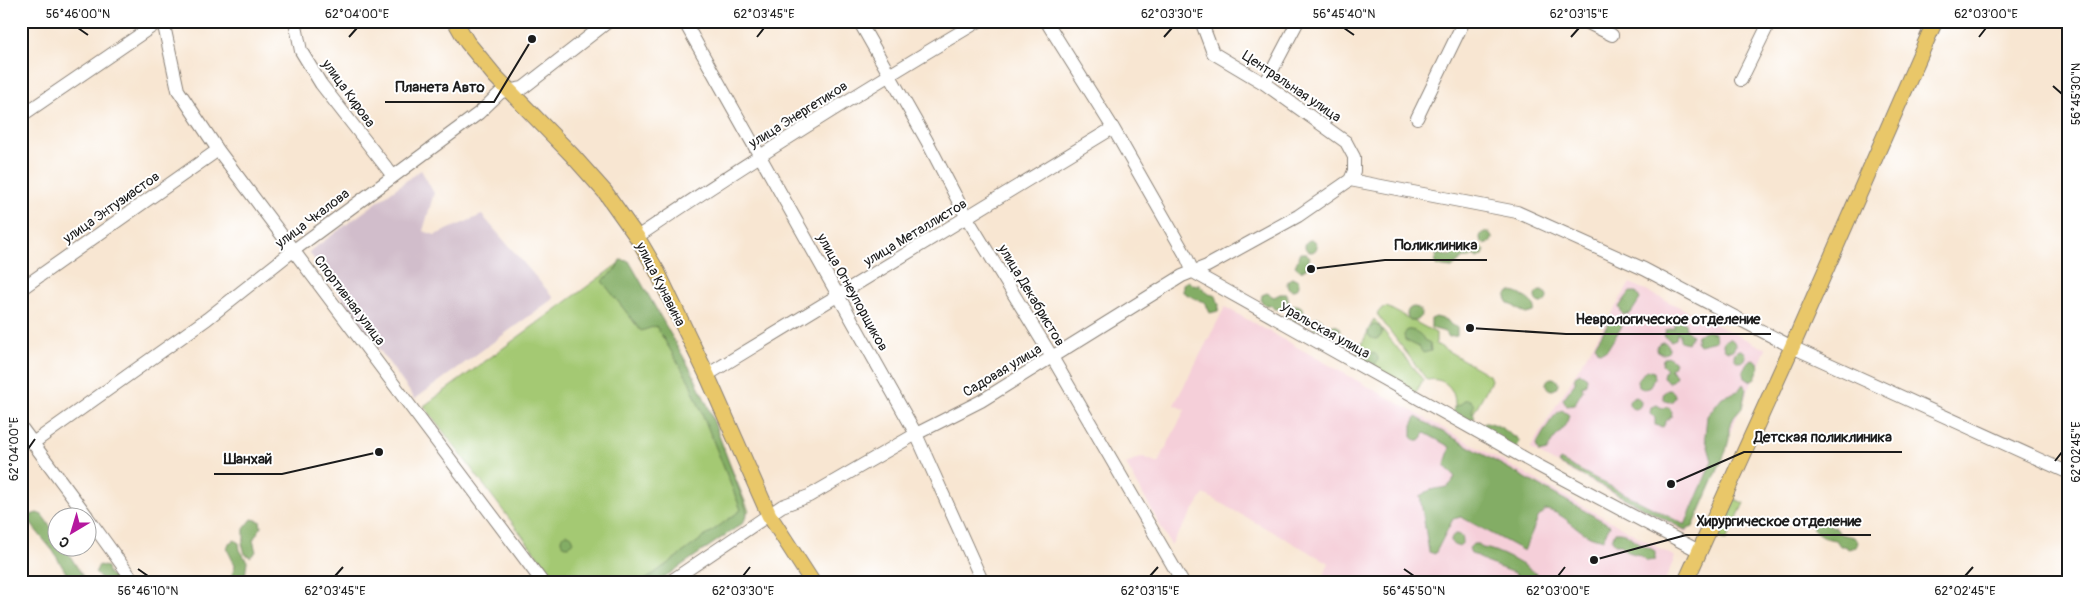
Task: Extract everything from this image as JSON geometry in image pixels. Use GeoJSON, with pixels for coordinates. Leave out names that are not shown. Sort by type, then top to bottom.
{"type":"FeatureCollection","features":[{"type":"Feature","properties":{"kind":"main road","name":"улица Кунавина"},"geometry":{"type":"LineString","coordinates":[[455,21],[467,42],[495,76],[572,155],[605,192],[637,238],[657,271],[707,375],[769,515],[813,583]]}},
{"type":"Feature","properties":{"kind":"main road"},"geometry":{"type":"LineString","coordinates":[[1685,583],[1792,347],[1935,21]]}},
{"type":"Feature","properties":{"kind":"street"},"geometry":{"type":"LineString","coordinates":[[21,116],[162,21]]}},
{"type":"Feature","properties":{"kind":"street","name":"Спортивная улица"},"geometry":{"type":"LineString","coordinates":[[162,21],[178,90],[218,150],[543,583]]}},
{"type":"Feature","properties":{"kind":"street","name":"улица Кирова"},"geometry":{"type":"LineString","coordinates":[[295,21],[301,51],[322,84],[393,176]]}},
{"type":"Feature","properties":{"kind":"street","name":"улица Чкалова"},"geometry":{"type":"LineString","coordinates":[[34,443],[207,319],[294,250],[479,113],[501,92],[523,88],[609,21]]}},
{"type":"Feature","properties":{"kind":"street","name":"улица Огнеупорщиков"},"geometry":{"type":"LineString","coordinates":[[684,21],[916,434],[983,583]]}},
{"type":"Feature","properties":{"kind":"street","name":"улица Декабристов"},"geometry":{"type":"LineString","coordinates":[[858,21],[927,141],[967,218],[1052,357],[1183,583]]}},
{"type":"Feature","properties":{"kind":"street","name":"улица Энергетиков"},"geometry":{"type":"LineString","coordinates":[[637,238],[888,75],[979,21]]}},
{"type":"Feature","properties":{"kind":"street"},"geometry":{"type":"LineString","coordinates":[[1046,21],[1112,128],[1186,256],[1193,272]]}},
{"type":"Feature","properties":{"kind":"street","name":"Центральная улица"},"geometry":{"type":"LineString","coordinates":[[1201,21],[1213,53],[1265,84],[1346,142],[1354,158],[1354,171],[1350,180]]}},
{"type":"Feature","properties":{"kind":"street"},"geometry":{"type":"LineString","coordinates":[[1265,84],[1298,21]]}},
{"type":"Feature","properties":{"kind":"street"},"geometry":{"type":"LineString","coordinates":[[1418,118],[1464,21]]}},
{"type":"Feature","properties":{"kind":"street"},"geometry":{"type":"LineString","coordinates":[[1584,21],[1612,35]]}},
{"type":"Feature","properties":{"kind":"street"},"geometry":{"type":"LineString","coordinates":[[1741,80],[1770,21]]}},
{"type":"Feature","properties":{"kind":"street","name":"улица Металлистов"},"geometry":{"type":"LineString","coordinates":[[707,375],[1112,128]]}},
{"type":"Feature","properties":{"kind":"street","name":"улица Энтузиастов"},"geometry":{"type":"LineString","coordinates":[[21,289],[218,150]]}},
{"type":"Feature","properties":{"kind":"street"},"geometry":{"type":"LineString","coordinates":[[1350,180],[1517,212],[1644,269],[1792,347],[2069,473]]}},
{"type":"Feature","properties":{"kind":"street","name":"Садовая улица"},"geometry":{"type":"LineString","coordinates":[[668,583],[687,578],[782,506],[809,496],[916,434],[981,401],[1182,276],[1193,272],[1298,216],[1350,180]]}},
{"type":"Feature","properties":{"kind":"street","name":"Уральская улица"},"geometry":{"type":"LineString","coordinates":[[1193,272],[1537,465],[1699,551]]}},
{"type":"Feature","properties":{"kind":"street"},"geometry":{"type":"LineString","coordinates":[[21,427],[79,506]]}},
{"type":"Feature","properties":{"kind":"street"},"geometry":{"type":"LineString","coordinates":[[98,532],[135,583]]}},
{"type":"Feature","properties":{"kind":"shaded area"},"geometry":{"type":"Polygon","coordinates":[[[421,170],[434,193],[423,231],[435,235],[482,215],[554,298],[415,399],[309,252],[421,170]]]}},
{"type":"Feature","properties":{"kind":"shaded area"},"geometry":{"type":"Polygon","coordinates":[[[1630,283],[1766,349],[1687,533],[1530,449],[1630,283]]]}},
{"type":"Feature","properties":{"kind":"shaded area"},"geometry":{"type":"Polygon","coordinates":[[[1225,307],[1675,557],[1664,583],[1321,583],[1329,563],[1204,494],[1171,545],[1126,464],[1143,457],[1158,463],[1185,410],[1174,405],[1225,307]]]}},
{"type":"Feature","properties":{"kind":"green space"},"geometry":{"type":"Polygon","coordinates":[[[1488,232],[1491,233],[1491,243],[1484,244],[1481,243],[1480,236],[1481,233],[1488,232]]]}},
{"type":"Feature","properties":{"kind":"green space"},"geometry":{"type":"Polygon","coordinates":[[[1313,240],[1316,241],[1316,251],[1309,252],[1306,251],[1305,244],[1306,241],[1313,240]]]}},
{"type":"Feature","properties":{"kind":"green space"},"geometry":{"type":"Polygon","coordinates":[[[1478,244],[1485,250],[1483,255],[1478,258],[1473,255],[1469,258],[1463,258],[1452,268],[1437,266],[1434,261],[1437,254],[1450,256],[1454,251],[1460,251],[1463,246],[1472,249],[1478,244]]]}},
{"type":"Feature","properties":{"kind":"green space"},"geometry":{"type":"Polygon","coordinates":[[[1301,253],[1306,253],[1310,257],[1306,268],[1301,271],[1295,266],[1301,253]]]}},
{"type":"Feature","properties":{"kind":"green space"},"geometry":{"type":"Polygon","coordinates":[[[620,260],[629,261],[692,372],[708,406],[747,515],[743,523],[656,583],[641,583],[741,510],[689,381],[656,326],[641,331],[602,281],[616,269],[620,260]]]}},
{"type":"Feature","properties":{"kind":"green space"},"geometry":{"type":"Polygon","coordinates":[[[622,261],[696,383],[749,511],[647,583],[558,583],[424,406],[622,261]]]}},
{"type":"Feature","properties":{"kind":"green space"},"geometry":{"type":"Polygon","coordinates":[[[1295,278],[1298,279],[1298,289],[1291,290],[1288,289],[1287,282],[1288,279],[1295,278]]]}},
{"type":"Feature","properties":{"kind":"green space"},"geometry":{"type":"Polygon","coordinates":[[[1188,281],[1194,285],[1199,285],[1209,294],[1216,296],[1219,305],[1218,311],[1210,313],[1205,302],[1183,292],[1183,284],[1188,281]]]}},
{"type":"Feature","properties":{"kind":"green space"},"geometry":{"type":"Polygon","coordinates":[[[1543,291],[1546,292],[1546,302],[1539,303],[1536,302],[1535,295],[1536,292],[1543,291]]]}},
{"type":"Feature","properties":{"kind":"green space"},"geometry":{"type":"Polygon","coordinates":[[[1509,292],[1520,294],[1527,299],[1535,307],[1534,312],[1526,314],[1507,302],[1506,296],[1509,292]]]}},
{"type":"Feature","properties":{"kind":"green space"},"geometry":{"type":"Polygon","coordinates":[[[1630,292],[1636,292],[1640,299],[1631,313],[1623,315],[1619,307],[1630,292]]]}},
{"type":"Feature","properties":{"kind":"green space"},"geometry":{"type":"Polygon","coordinates":[[[1267,293],[1274,297],[1286,294],[1289,301],[1280,309],[1274,309],[1271,305],[1265,305],[1261,301],[1262,295],[1267,293]]]}},
{"type":"Feature","properties":{"kind":"green space"},"geometry":{"type":"Polygon","coordinates":[[[1296,305],[1304,313],[1296,321],[1288,313],[1296,305]]]}},
{"type":"Feature","properties":{"kind":"green space"},"geometry":{"type":"Polygon","coordinates":[[[1387,307],[1436,333],[1436,344],[1489,375],[1491,380],[1489,385],[1469,421],[1455,407],[1454,395],[1448,386],[1439,380],[1427,380],[1377,314],[1382,308],[1387,307]]]}},
{"type":"Feature","properties":{"kind":"green space"},"geometry":{"type":"Polygon","coordinates":[[[1414,307],[1419,309],[1421,314],[1419,319],[1414,321],[1409,319],[1407,314],[1409,309],[1414,307]]]}},
{"type":"Feature","properties":{"kind":"green space"},"geometry":{"type":"Polygon","coordinates":[[[1319,317],[1322,318],[1322,328],[1315,329],[1312,328],[1311,321],[1312,318],[1319,317]]]}},
{"type":"Feature","properties":{"kind":"green space"},"geometry":{"type":"Polygon","coordinates":[[[1436,317],[1447,320],[1451,325],[1457,327],[1457,336],[1449,337],[1445,332],[1431,328],[1431,319],[1436,317]]]}},
{"type":"Feature","properties":{"kind":"green space"},"geometry":{"type":"Polygon","coordinates":[[[1615,318],[1620,321],[1622,326],[1607,350],[1599,352],[1595,345],[1610,321],[1615,318]]]}},
{"type":"Feature","properties":{"kind":"green space"},"geometry":{"type":"Polygon","coordinates":[[[1374,319],[1423,380],[1415,394],[1354,360],[1374,319]]]}},
{"type":"Feature","properties":{"kind":"green space"},"geometry":{"type":"Polygon","coordinates":[[[1680,321],[1685,323],[1686,330],[1692,335],[1688,343],[1680,341],[1680,334],[1677,333],[1676,339],[1671,341],[1664,336],[1666,330],[1674,328],[1675,323],[1680,321]]]}},
{"type":"Feature","properties":{"kind":"green space"},"geometry":{"type":"Polygon","coordinates":[[[1336,325],[1339,326],[1339,336],[1332,337],[1329,336],[1328,329],[1329,326],[1336,325]]]}},
{"type":"Feature","properties":{"kind":"green space"},"geometry":{"type":"Polygon","coordinates":[[[1375,325],[1380,327],[1382,332],[1380,337],[1375,339],[1370,337],[1368,332],[1370,327],[1375,325]]]}},
{"type":"Feature","properties":{"kind":"green space"},"geometry":{"type":"Polygon","coordinates":[[[1407,330],[1417,332],[1424,340],[1430,343],[1431,351],[1423,353],[1419,347],[1405,340],[1404,335],[1407,330]]]}},
{"type":"Feature","properties":{"kind":"green space"},"geometry":{"type":"Polygon","coordinates":[[[1707,331],[1715,333],[1716,341],[1699,345],[1696,341],[1697,335],[1707,331]]]}},
{"type":"Feature","properties":{"kind":"green space"},"geometry":{"type":"Polygon","coordinates":[[[1731,339],[1734,340],[1734,350],[1727,351],[1724,350],[1723,343],[1724,340],[1731,339]]]}},
{"type":"Feature","properties":{"kind":"green space"},"geometry":{"type":"Polygon","coordinates":[[[1665,342],[1668,343],[1668,353],[1661,354],[1658,353],[1657,346],[1658,343],[1665,342]]]}},
{"type":"Feature","properties":{"kind":"green space"},"geometry":{"type":"Polygon","coordinates":[[[1742,350],[1745,351],[1745,361],[1738,362],[1735,361],[1734,354],[1735,351],[1742,350]]]}},
{"type":"Feature","properties":{"kind":"green space"},"geometry":{"type":"Polygon","coordinates":[[[1374,353],[1377,354],[1377,364],[1370,365],[1367,364],[1366,357],[1367,354],[1374,353]]]}},
{"type":"Feature","properties":{"kind":"green space"},"geometry":{"type":"Polygon","coordinates":[[[1668,356],[1675,362],[1670,369],[1676,375],[1674,380],[1669,383],[1663,378],[1664,372],[1667,370],[1662,365],[1663,359],[1668,356]]]}},
{"type":"Feature","properties":{"kind":"green space"},"geometry":{"type":"Polygon","coordinates":[[[1753,360],[1758,362],[1759,368],[1755,378],[1750,381],[1744,378],[1743,373],[1748,362],[1753,360]]]}},
{"type":"Feature","properties":{"kind":"green space"},"geometry":{"type":"Polygon","coordinates":[[[1646,370],[1654,372],[1655,378],[1649,387],[1644,389],[1638,387],[1637,381],[1646,370]]]}},
{"type":"Feature","properties":{"kind":"green space"},"geometry":{"type":"Polygon","coordinates":[[[1580,373],[1587,378],[1586,384],[1582,386],[1583,390],[1574,405],[1567,406],[1563,399],[1575,383],[1575,376],[1580,373]]]}},
{"type":"Feature","properties":{"kind":"green space"},"geometry":{"type":"Polygon","coordinates":[[[1554,378],[1557,379],[1557,389],[1550,390],[1547,389],[1546,382],[1547,379],[1554,378]]]}},
{"type":"Feature","properties":{"kind":"green space"},"geometry":{"type":"Polygon","coordinates":[[[1743,384],[1746,389],[1742,408],[1734,417],[1729,428],[1726,451],[1693,527],[1685,530],[1558,463],[1560,460],[1685,525],[1712,461],[1705,436],[1707,416],[1722,397],[1738,391],[1743,384]]]}},
{"type":"Feature","properties":{"kind":"green space"},"geometry":{"type":"Polygon","coordinates":[[[1671,390],[1674,391],[1674,401],[1667,402],[1664,401],[1663,394],[1664,391],[1671,390]]]}},
{"type":"Feature","properties":{"kind":"green space"},"geometry":{"type":"Polygon","coordinates":[[[1637,397],[1640,398],[1640,408],[1633,409],[1630,408],[1629,401],[1630,398],[1637,397]]]}},
{"type":"Feature","properties":{"kind":"green space"},"geometry":{"type":"Polygon","coordinates":[[[1464,400],[1470,400],[1474,405],[1472,411],[1475,417],[1471,422],[1453,412],[1454,407],[1461,404],[1464,400]]]}},
{"type":"Feature","properties":{"kind":"green space"},"geometry":{"type":"Polygon","coordinates":[[[1657,405],[1662,408],[1669,407],[1672,412],[1671,417],[1663,427],[1655,425],[1655,418],[1650,413],[1651,407],[1657,405]]]}},
{"type":"Feature","properties":{"kind":"green space"},"geometry":{"type":"Polygon","coordinates":[[[1562,410],[1569,415],[1568,420],[1547,451],[1539,453],[1536,445],[1551,420],[1562,410]]]}},
{"type":"Feature","properties":{"kind":"green space"},"geometry":{"type":"Polygon","coordinates":[[[1416,417],[1610,525],[1603,539],[1587,535],[1560,515],[1545,510],[1538,518],[1524,551],[1461,517],[1453,519],[1435,554],[1429,552],[1420,496],[1430,490],[1448,486],[1455,477],[1445,466],[1450,447],[1425,433],[1420,441],[1416,441],[1412,437],[1412,425],[1416,417]]]}},
{"type":"Feature","properties":{"kind":"green space"},"geometry":{"type":"Polygon","coordinates":[[[1485,422],[1496,425],[1516,437],[1520,441],[1516,449],[1481,427],[1485,422]]]}},
{"type":"Feature","properties":{"kind":"green space"},"geometry":{"type":"Polygon","coordinates":[[[1734,499],[1744,503],[1726,541],[1716,536],[1734,499]]]}},
{"type":"Feature","properties":{"kind":"green space"},"geometry":{"type":"Polygon","coordinates":[[[37,513],[42,515],[48,523],[48,545],[30,521],[31,515],[37,513]]]}},
{"type":"Feature","properties":{"kind":"green space"},"geometry":{"type":"Polygon","coordinates":[[[252,519],[260,521],[261,527],[253,540],[256,552],[250,557],[245,554],[242,543],[244,540],[244,529],[252,519]]]}},
{"type":"Feature","properties":{"kind":"green space"},"geometry":{"type":"Polygon","coordinates":[[[1818,519],[1836,528],[1840,534],[1854,537],[1858,542],[1856,547],[1848,549],[1845,546],[1840,546],[1836,540],[1817,533],[1811,524],[1818,519]]]}},
{"type":"Feature","properties":{"kind":"green space"},"geometry":{"type":"Polygon","coordinates":[[[1615,532],[1625,533],[1655,551],[1655,560],[1647,561],[1639,555],[1628,552],[1621,544],[1615,544],[1612,540],[1615,532]]]}},
{"type":"Feature","properties":{"kind":"green space"},"geometry":{"type":"Polygon","coordinates":[[[569,534],[572,535],[572,545],[565,546],[562,545],[561,538],[562,535],[569,534]]]}},
{"type":"Feature","properties":{"kind":"green space"},"geometry":{"type":"Polygon","coordinates":[[[1459,534],[1462,535],[1462,545],[1455,546],[1452,545],[1451,538],[1452,535],[1459,534]]]}},
{"type":"Feature","properties":{"kind":"green space"},"geometry":{"type":"Polygon","coordinates":[[[234,540],[239,543],[240,550],[247,561],[245,577],[239,583],[226,583],[228,578],[232,576],[235,565],[227,549],[229,543],[234,540]]]}},
{"type":"Feature","properties":{"kind":"green space"},"geometry":{"type":"Polygon","coordinates":[[[1473,544],[1479,544],[1482,548],[1517,561],[1542,578],[1546,583],[1528,583],[1514,573],[1485,562],[1478,556],[1471,554],[1469,548],[1473,544]]]}},
{"type":"Feature","properties":{"kind":"green space"},"geometry":{"type":"Polygon","coordinates":[[[56,556],[70,556],[87,583],[72,583],[56,556]]]}},
{"type":"Feature","properties":{"kind":"green space"},"geometry":{"type":"Polygon","coordinates":[[[99,565],[107,567],[108,573],[114,578],[113,583],[102,583],[101,578],[95,573],[99,565]]]}},
{"type":"Feature","properties":{"kind":"place","name":"Планета Авто"},"geometry":{"type":"Point","coordinates":[532,39]}},
{"type":"Feature","properties":{"kind":"place","name":"Поликлиника"},"geometry":{"type":"Point","coordinates":[1311,269]}},
{"type":"Feature","properties":{"kind":"place","name":"Неврологическое отделение"},"geometry":{"type":"Point","coordinates":[1470,328]}},
{"type":"Feature","properties":{"kind":"place","name":"Шанхай"},"geometry":{"type":"Point","coordinates":[379,452]}},
{"type":"Feature","properties":{"kind":"place","name":"Детская поликлиника"},"geometry":{"type":"Point","coordinates":[1671,484]}},
{"type":"Feature","properties":{"kind":"place","name":"Хирургическое отделение"},"geometry":{"type":"Point","coordinates":[1594,560]}}]}
